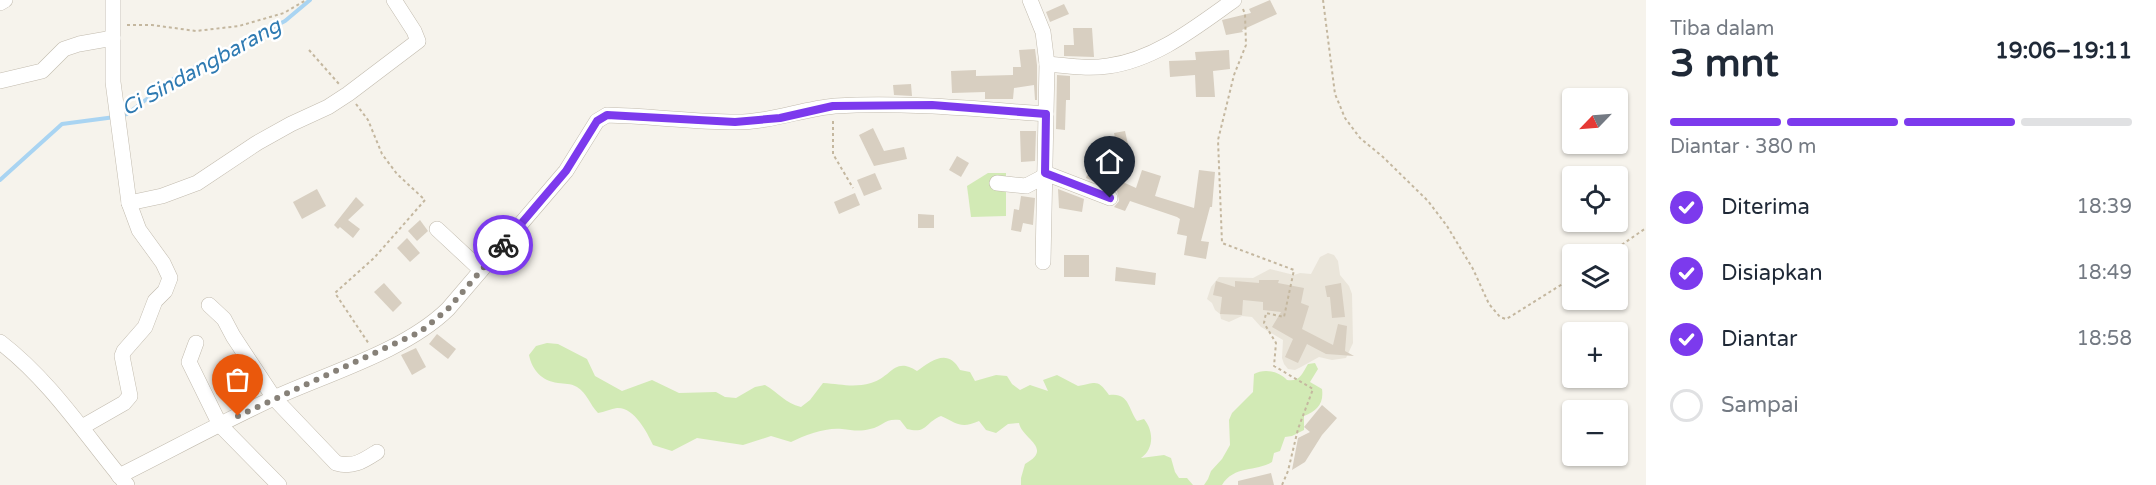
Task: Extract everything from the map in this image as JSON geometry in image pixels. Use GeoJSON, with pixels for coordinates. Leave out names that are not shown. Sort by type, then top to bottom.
{"type":"FeatureCollection","features":[{"type":"Feature","properties":{"kind":"street"},"geometry":{"type":"LineString","coordinates":[[0,3],[5,0]]}},
{"type":"Feature","properties":{"kind":"street"},"geometry":{"type":"LineString","coordinates":[[82,427],[128,401],[130,391],[122,356],[145,327],[155,301],[169,285],[170,278],[168,271],[139,230],[129,203],[113,82],[113,0]]}},
{"type":"Feature","properties":{"kind":"street"},"geometry":{"type":"LineString","coordinates":[[129,203],[162,196],[197,183],[257,143],[328,107],[418,41],[394,0]]}},
{"type":"Feature","properties":{"kind":"street"},"geometry":{"type":"LineString","coordinates":[[1030,0],[1043,32],[1047,64],[1043,262]]}},
{"type":"Feature","properties":{"kind":"street"},"geometry":{"type":"LineString","coordinates":[[1047,64],[1106,67],[1126,63],[1153,53],[1238,4]]}},
{"type":"Feature","properties":{"kind":"street"},"geometry":{"type":"LineString","coordinates":[[0,81],[42,71],[64,49],[113,31]]}},
{"type":"Feature","properties":{"kind":"street"},"geometry":{"type":"LineString","coordinates":[[0,342],[43,382],[82,427],[123,481],[220,424],[376,354],[420,332],[436,321],[566,171],[593,126],[607,115],[744,122],[780,118],[833,106],[932,105],[1046,114]]}},
{"type":"Feature","properties":{"kind":"street"},"geometry":{"type":"LineString","coordinates":[[997,183],[1030,185],[1045,175]]}},
{"type":"Feature","properties":{"kind":"street"},"geometry":{"type":"LineString","coordinates":[[1045,175],[1110,198]]}},
{"type":"Feature","properties":{"kind":"street"},"geometry":{"type":"LineString","coordinates":[[437,229],[482,270]]}},
{"type":"Feature","properties":{"kind":"street"},"geometry":{"type":"LineString","coordinates":[[210,305],[224,318],[233,336],[274,398],[336,464],[348,467],[360,463],[377,452]]}},
{"type":"Feature","properties":{"kind":"street"},"geometry":{"type":"LineString","coordinates":[[196,343],[189,362],[220,424],[279,485]]}},
{"type":"Feature","properties":{"kind":"path"},"geometry":{"type":"LineString","coordinates":[[113,31],[152,24],[196,31],[239,26],[284,13],[306,0]]}},
{"type":"Feature","properties":{"kind":"path"},"geometry":{"type":"LineString","coordinates":[[1323,0],[1335,94],[1345,118],[1360,138],[1383,157],[1434,210],[1468,260],[1489,304],[1500,317],[1506,319],[1562,284]]}},
{"type":"Feature","properties":{"kind":"path"},"geometry":{"type":"LineString","coordinates":[[1238,4],[1245,14],[1246,45],[1234,75],[1218,140],[1222,243],[1294,270],[1284,317],[1266,313],[1264,323],[1276,344],[1274,366],[1313,389],[1298,429],[1288,471],[1282,485]]}},
{"type":"Feature","properties":{"kind":"path"},"geometry":{"type":"LineString","coordinates":[[309,50],[368,120],[382,153],[398,174],[424,200],[374,258],[335,293],[376,354]]}},
{"type":"Feature","properties":{"kind":"path"},"geometry":{"type":"LineString","coordinates":[[833,106],[834,154],[853,188]]}},
{"type":"Feature","properties":{"kind":"path"},"geometry":{"type":"LineString","coordinates":[[1623,244],[1646,228]]}},
{"type":"Feature","properties":{"kind":"shaded area"},"geometry":{"type":"Polygon","coordinates":[[[1328,253],[1334,255],[1338,261],[1340,275],[1352,294],[1353,343],[1346,358],[1332,360],[1319,357],[1295,370],[1288,369],[1282,358],[1283,340],[1261,327],[1252,317],[1242,316],[1229,322],[1221,319],[1220,314],[1207,299],[1211,287],[1219,277],[1253,278],[1270,269],[1294,275],[1311,274],[1320,257],[1328,253]]]}},
{"type":"Feature","properties":{"kind":"green space"},"geometry":{"type":"Polygon","coordinates":[[[988,173],[1006,173],[1006,216],[971,217],[967,186],[988,173]]]}},
{"type":"Feature","properties":{"kind":"green space"},"geometry":{"type":"Polygon","coordinates":[[[547,343],[558,344],[587,359],[595,376],[622,391],[652,380],[679,393],[716,392],[725,397],[736,398],[755,387],[765,385],[786,400],[801,407],[810,400],[823,383],[853,385],[871,383],[898,367],[909,367],[917,371],[940,358],[950,359],[960,370],[970,372],[975,381],[996,375],[1007,376],[1020,390],[1030,385],[1048,391],[1043,380],[1057,375],[1078,386],[1096,383],[1102,386],[1109,395],[1124,398],[1137,421],[1144,419],[1150,429],[1150,445],[1141,458],[1164,455],[1171,458],[1179,478],[1187,478],[1193,485],[1021,485],[1025,464],[1037,453],[1037,448],[1021,429],[1019,423],[1008,424],[996,433],[986,430],[979,421],[964,425],[941,416],[919,430],[907,429],[900,420],[895,420],[866,430],[823,430],[791,442],[771,436],[743,445],[697,438],[672,451],[653,445],[639,421],[629,412],[617,408],[598,413],[577,387],[552,382],[539,374],[529,355],[536,346],[547,343]]]}},
{"type":"Feature","properties":{"kind":"green space"},"geometry":{"type":"Polygon","coordinates":[[[1315,363],[1318,369],[1310,382],[1322,389],[1322,399],[1313,412],[1304,416],[1304,430],[1285,437],[1280,451],[1274,453],[1272,462],[1233,474],[1222,485],[1204,485],[1230,445],[1229,420],[1232,413],[1253,392],[1254,374],[1271,371],[1287,380],[1295,380],[1300,377],[1308,364],[1315,363]]]}},
{"type":"Feature","properties":{"kind":"building"},"geometry":{"type":"Polygon","coordinates":[[[1270,0],[1277,14],[1242,30],[1243,32],[1226,35],[1222,20],[1251,13],[1249,9],[1270,0]]]}},
{"type":"Feature","properties":{"kind":"building"},"geometry":{"type":"Polygon","coordinates":[[[1064,4],[1069,14],[1050,22],[1046,12],[1064,4]]]}},
{"type":"Feature","properties":{"kind":"building"},"geometry":{"type":"Polygon","coordinates":[[[1073,28],[1092,28],[1094,57],[1064,56],[1064,45],[1074,45],[1073,28]]]}},
{"type":"Feature","properties":{"kind":"building"},"geometry":{"type":"Polygon","coordinates":[[[1035,49],[1037,100],[1035,100],[1034,85],[1014,88],[1013,99],[985,99],[985,92],[952,93],[951,71],[976,70],[976,76],[1013,75],[1013,67],[1021,67],[1019,50],[1035,49]]]}},
{"type":"Feature","properties":{"kind":"building"},"geometry":{"type":"Polygon","coordinates":[[[1229,50],[1230,69],[1213,71],[1215,97],[1196,97],[1195,75],[1170,77],[1169,61],[1196,60],[1195,52],[1229,50]]]}},
{"type":"Feature","properties":{"kind":"building"},"geometry":{"type":"Polygon","coordinates":[[[1057,75],[1070,76],[1070,100],[1066,100],[1065,130],[1056,129],[1057,75]]]}},
{"type":"Feature","properties":{"kind":"building"},"geometry":{"type":"Polygon","coordinates":[[[911,84],[912,96],[894,95],[893,85],[911,84]]]}},
{"type":"Feature","properties":{"kind":"building"},"geometry":{"type":"Polygon","coordinates":[[[873,128],[884,151],[904,147],[907,159],[874,166],[859,135],[873,128]]]}},
{"type":"Feature","properties":{"kind":"building"},"geometry":{"type":"Polygon","coordinates":[[[1020,131],[1036,131],[1035,161],[1021,162],[1020,131]]]}},
{"type":"Feature","properties":{"kind":"building"},"geometry":{"type":"Polygon","coordinates":[[[1125,131],[1129,149],[1118,151],[1114,133],[1125,131]]]}},
{"type":"Feature","properties":{"kind":"building"},"geometry":{"type":"Polygon","coordinates":[[[957,156],[969,163],[961,177],[949,170],[957,156]]]}},
{"type":"Feature","properties":{"kind":"building"},"geometry":{"type":"Polygon","coordinates":[[[1142,170],[1161,176],[1155,196],[1194,208],[1199,170],[1215,172],[1212,207],[1210,207],[1201,241],[1209,242],[1206,259],[1184,255],[1187,236],[1177,234],[1180,219],[1130,201],[1125,211],[1114,207],[1119,201],[1117,191],[1086,178],[1087,175],[1125,183],[1136,188],[1142,170]]]}},
{"type":"Feature","properties":{"kind":"building"},"geometry":{"type":"Polygon","coordinates":[[[875,173],[882,189],[864,196],[857,180],[875,173]]]}},
{"type":"Feature","properties":{"kind":"building"},"geometry":{"type":"Polygon","coordinates":[[[317,189],[326,206],[302,219],[293,202],[317,189]]]}},
{"type":"Feature","properties":{"kind":"building"},"geometry":{"type":"Polygon","coordinates":[[[1058,189],[1092,202],[1084,199],[1082,212],[1059,208],[1058,189]]]}},
{"type":"Feature","properties":{"kind":"building"},"geometry":{"type":"Polygon","coordinates":[[[855,193],[860,205],[839,214],[834,202],[855,193]]]}},
{"type":"Feature","properties":{"kind":"building"},"geometry":{"type":"Polygon","coordinates":[[[1021,196],[1035,198],[1033,225],[1023,223],[1021,232],[1011,230],[1014,209],[1019,210],[1021,196]]]}},
{"type":"Feature","properties":{"kind":"building"},"geometry":{"type":"Polygon","coordinates":[[[356,197],[364,205],[348,220],[360,229],[353,238],[334,225],[356,197]]]}},
{"type":"Feature","properties":{"kind":"building"},"geometry":{"type":"Polygon","coordinates":[[[918,214],[934,215],[934,228],[918,228],[918,214]]]}},
{"type":"Feature","properties":{"kind":"building"},"geometry":{"type":"Polygon","coordinates":[[[420,220],[428,231],[417,241],[408,231],[420,220]]]}},
{"type":"Feature","properties":{"kind":"building"},"geometry":{"type":"Polygon","coordinates":[[[407,238],[420,253],[410,262],[397,248],[407,238]]]}},
{"type":"Feature","properties":{"kind":"building"},"geometry":{"type":"Polygon","coordinates":[[[1064,255],[1089,255],[1089,277],[1064,277],[1064,255]]]}},
{"type":"Feature","properties":{"kind":"building"},"geometry":{"type":"Polygon","coordinates":[[[1116,267],[1156,273],[1155,285],[1115,281],[1116,267]]]}},
{"type":"Feature","properties":{"kind":"building"},"geometry":{"type":"Polygon","coordinates":[[[1259,280],[1279,280],[1278,283],[1304,288],[1301,303],[1309,306],[1302,329],[1333,345],[1338,324],[1347,326],[1345,351],[1354,356],[1326,354],[1307,344],[1298,363],[1285,357],[1293,339],[1272,327],[1281,312],[1263,310],[1263,302],[1243,300],[1242,315],[1220,314],[1222,297],[1213,295],[1216,281],[1235,287],[1235,281],[1259,283],[1259,280]]]}},
{"type":"Feature","properties":{"kind":"building"},"geometry":{"type":"Polygon","coordinates":[[[384,283],[402,303],[393,312],[374,292],[384,283]]]}},
{"type":"Feature","properties":{"kind":"building"},"geometry":{"type":"Polygon","coordinates":[[[1341,283],[1345,317],[1332,318],[1330,297],[1327,297],[1325,286],[1341,283]]]}},
{"type":"Feature","properties":{"kind":"building"},"geometry":{"type":"Polygon","coordinates":[[[437,334],[456,349],[448,359],[429,344],[437,334]]]}},
{"type":"Feature","properties":{"kind":"building"},"geometry":{"type":"Polygon","coordinates":[[[416,348],[426,367],[412,375],[401,355],[416,348]]]}},
{"type":"Feature","properties":{"kind":"building"},"geometry":{"type":"Polygon","coordinates":[[[1322,405],[1337,418],[1322,435],[1305,462],[1292,470],[1298,438],[1310,432],[1304,427],[1322,405]]]}},
{"type":"Feature","properties":{"kind":"building"},"geometry":{"type":"Polygon","coordinates":[[[1271,473],[1274,485],[1238,485],[1238,481],[1271,473]]]}},
{"type":"Feature","properties":{"kind":"waterway","name":"Ci Sindangbarang"},"geometry":{"type":"LineString","coordinates":[[122,115],[127,114],[176,77],[285,21],[310,0]]}},
{"type":"Feature","properties":{"kind":"waterway","name":"Ci Sindangbarang"},"geometry":{"type":"LineString","coordinates":[[0,180],[62,124],[115,117]]}},
{"type":"Feature","properties":{"kind":"way so far"},"geometry":{"type":"LineString","coordinates":[[238,416],[420,332],[448,309],[503,245]]}},
{"type":"Feature","properties":{"kind":"route"},"geometry":{"type":"LineString","coordinates":[[503,245],[566,171],[593,126],[607,115],[735,122],[780,118],[833,106],[932,105],[1046,114],[1045,173],[1078,188],[1110,198]]}}]}
